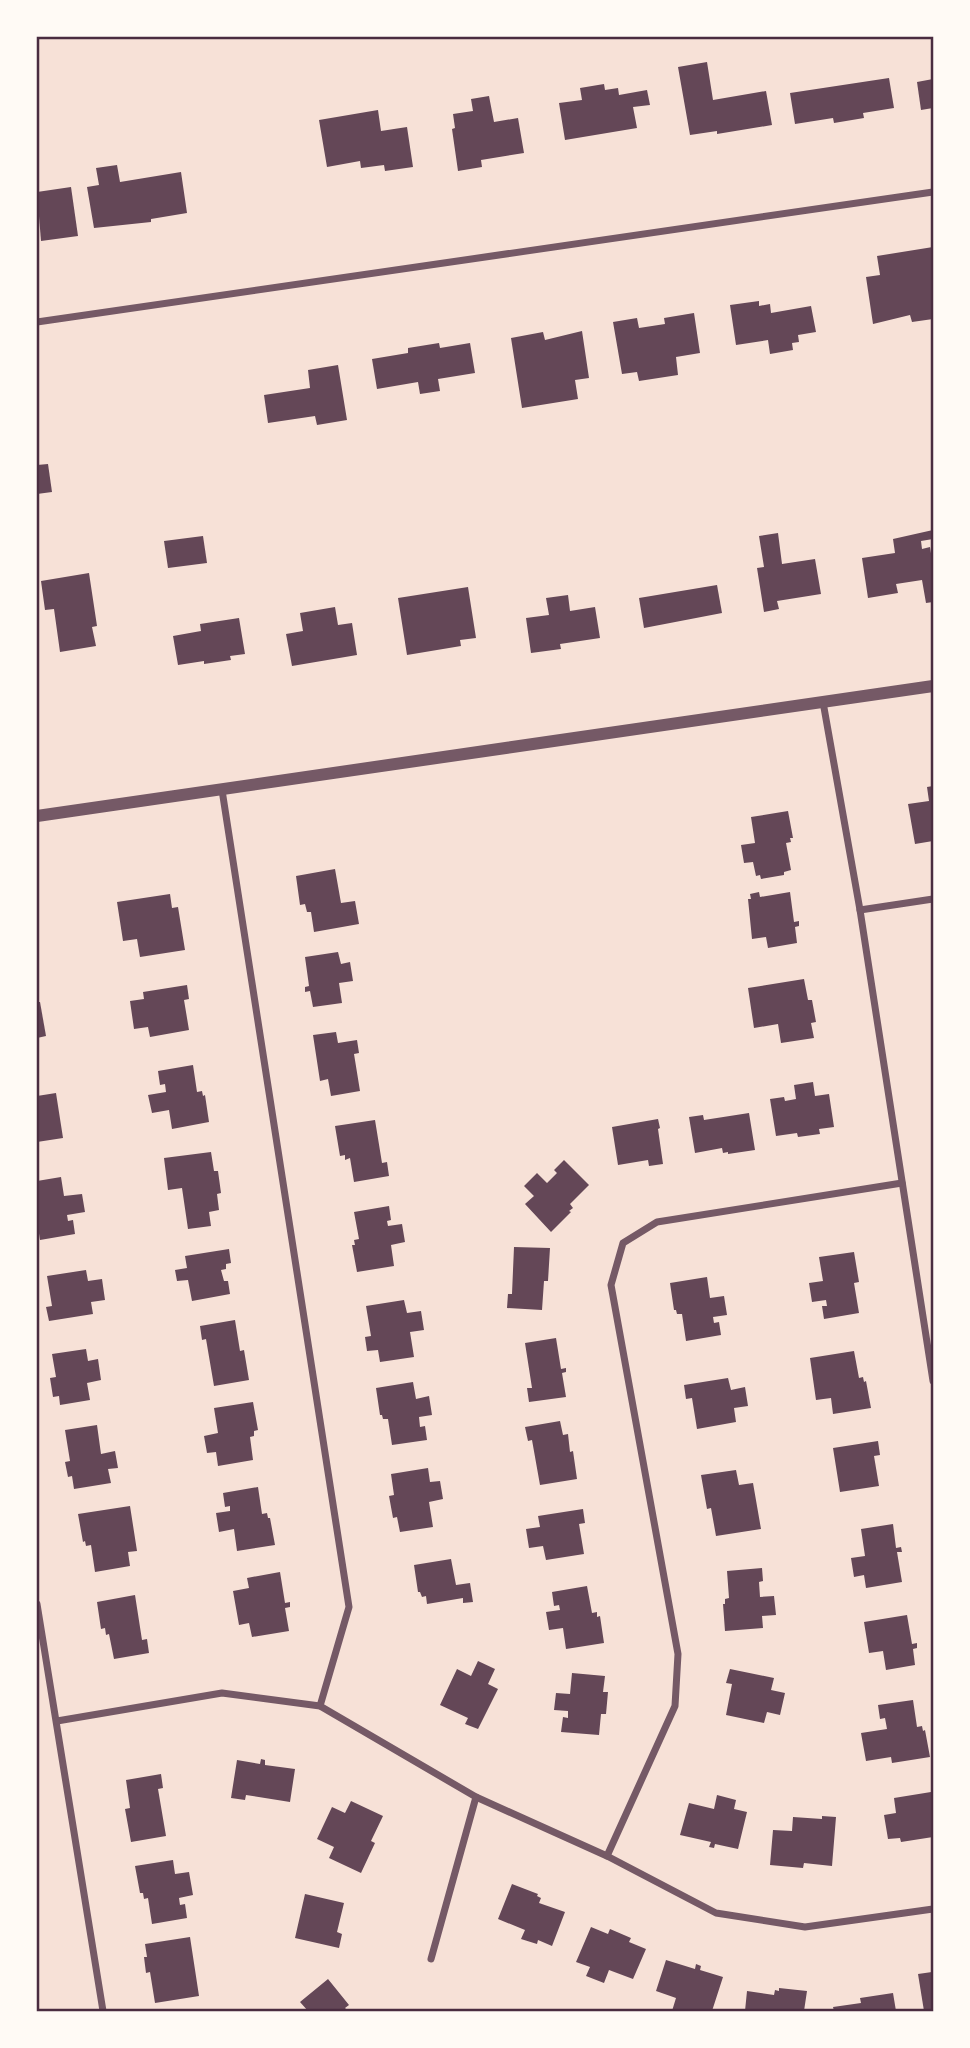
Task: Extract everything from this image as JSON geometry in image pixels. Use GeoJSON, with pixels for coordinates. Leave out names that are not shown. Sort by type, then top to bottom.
{"type":"FeatureCollection","features":[{"type":"Feature","properties":{"kind":"street"},"geometry":{"type":"LineString","coordinates":[[37,322],[933,192]]}},
{"type":"Feature","properties":{"kind":"street"},"geometry":{"type":"LineString","coordinates":[[37,816],[933,686]]}},
{"type":"Feature","properties":{"kind":"street"},"geometry":{"type":"LineString","coordinates":[[823,702],[860,910],[933,1381]]}},
{"type":"Feature","properties":{"kind":"street"},"geometry":{"type":"LineString","coordinates":[[222,790],[349,1607],[320,1706]]}},
{"type":"Feature","properties":{"kind":"street"},"geometry":{"type":"LineString","coordinates":[[860,910],[933,899]]}},
{"type":"Feature","properties":{"kind":"street"},"geometry":{"type":"LineString","coordinates":[[607,1856],[675,1706],[678,1654],[611,1285],[623,1243],[657,1223],[902,1183]]}},
{"type":"Feature","properties":{"kind":"street"},"geometry":{"type":"LineString","coordinates":[[37,1604],[103,2011]]}},
{"type":"Feature","properties":{"kind":"street"},"geometry":{"type":"LineString","coordinates":[[57,1721],[222,1693],[320,1706],[476,1797],[607,1856],[716,1913],[805,1927],[933,1909]]}},
{"type":"Feature","properties":{"kind":"street"},"geometry":{"type":"LineString","coordinates":[[431,1959],[476,1797]]}},
{"type":"Feature","properties":{"kind":"building"},"geometry":{"type":"Polygon","coordinates":[[[707,62],[713,100],[766,91],[772,125],[717,134],[717,131],[690,135],[678,67],[707,62]]]}},
{"type":"Feature","properties":{"kind":"building"},"geometry":{"type":"Polygon","coordinates":[[[889,78],[894,108],[863,113],[864,118],[834,123],[833,118],[795,124],[790,93],[889,78]]]}},
{"type":"Feature","properties":{"kind":"building"},"geometry":{"type":"Polygon","coordinates":[[[933,79],[933,108],[921,110],[917,82],[933,79]]]}},
{"type":"Feature","properties":{"kind":"building"},"geometry":{"type":"Polygon","coordinates":[[[604,84],[605,90],[618,88],[619,95],[647,90],[650,105],[633,107],[637,128],[565,140],[559,103],[582,100],[580,88],[604,84]]]}},
{"type":"Feature","properties":{"kind":"building"},"geometry":{"type":"Polygon","coordinates":[[[489,96],[494,122],[518,118],[524,153],[481,160],[482,167],[458,171],[452,129],[455,128],[453,114],[473,111],[471,99],[489,96]]]}},
{"type":"Feature","properties":{"kind":"building"},"geometry":{"type":"Polygon","coordinates":[[[378,110],[381,131],[407,127],[413,167],[385,171],[384,165],[361,168],[360,161],[327,167],[319,120],[378,110]]]}},
{"type":"Feature","properties":{"kind":"building"},"geometry":{"type":"Polygon","coordinates":[[[117,165],[120,182],[181,172],[187,213],[151,219],[151,222],[94,228],[87,187],[99,185],[96,168],[117,165]]]}},
{"type":"Feature","properties":{"kind":"building"},"geometry":{"type":"Polygon","coordinates":[[[71,187],[78,236],[41,241],[37,192],[71,187]]]}},
{"type":"Feature","properties":{"kind":"building"},"geometry":{"type":"Polygon","coordinates":[[[933,247],[933,319],[912,322],[910,315],[873,324],[866,277],[880,275],[877,256],[933,247]]]}},
{"type":"Feature","properties":{"kind":"building"},"geometry":{"type":"Polygon","coordinates":[[[759,301],[759,306],[770,304],[771,313],[811,306],[816,332],[798,335],[799,342],[792,343],[793,350],[770,354],[768,340],[736,345],[730,305],[759,301]]]}},
{"type":"Feature","properties":{"kind":"building"},"geometry":{"type":"Polygon","coordinates":[[[694,313],[700,353],[676,357],[678,375],[639,381],[637,372],[622,374],[613,322],[637,318],[639,328],[665,324],[664,318],[694,313]]]}},
{"type":"Feature","properties":{"kind":"building"},"geometry":{"type":"Polygon","coordinates":[[[582,331],[589,378],[575,380],[578,399],[522,408],[511,338],[543,332],[545,340],[582,331]]]}},
{"type":"Feature","properties":{"kind":"building"},"geometry":{"type":"Polygon","coordinates":[[[439,343],[440,348],[470,343],[475,373],[438,379],[440,391],[420,394],[418,382],[377,389],[372,359],[408,353],[408,348],[439,343]]]}},
{"type":"Feature","properties":{"kind":"building"},"geometry":{"type":"Polygon","coordinates":[[[338,365],[347,420],[317,425],[315,416],[268,423],[264,395],[310,388],[308,370],[338,365]]]}},
{"type":"Feature","properties":{"kind":"building"},"geometry":{"type":"Polygon","coordinates":[[[48,464],[52,492],[37,494],[37,465],[48,464]]]}},
{"type":"Feature","properties":{"kind":"building"},"geometry":{"type":"Polygon","coordinates":[[[933,530],[933,539],[921,541],[922,549],[930,547],[933,602],[926,603],[922,580],[896,584],[898,593],[868,598],[862,558],[895,553],[893,539],[933,530]]]}},
{"type":"Feature","properties":{"kind":"building"},"geometry":{"type":"Polygon","coordinates":[[[778,533],[782,564],[815,559],[821,594],[777,601],[779,609],[764,612],[757,568],[764,567],[759,536],[778,533]]]}},
{"type":"Feature","properties":{"kind":"building"},"geometry":{"type":"Polygon","coordinates":[[[203,536],[207,563],[168,568],[164,541],[203,536]]]}},
{"type":"Feature","properties":{"kind":"building"},"geometry":{"type":"Polygon","coordinates":[[[89,573],[97,626],[92,627],[96,646],[60,652],[54,609],[45,610],[41,581],[89,573]]]}},
{"type":"Feature","properties":{"kind":"building"},"geometry":{"type":"Polygon","coordinates":[[[717,585],[722,613],[644,628],[639,598],[717,585]]]}},
{"type":"Feature","properties":{"kind":"building"},"geometry":{"type":"Polygon","coordinates":[[[468,587],[476,638],[460,640],[461,646],[407,655],[398,598],[468,587]]]}},
{"type":"Feature","properties":{"kind":"building"},"geometry":{"type":"Polygon","coordinates":[[[568,595],[570,611],[595,607],[600,638],[560,644],[561,649],[531,653],[526,618],[549,615],[546,598],[568,595]]]}},
{"type":"Feature","properties":{"kind":"building"},"geometry":{"type":"Polygon","coordinates":[[[335,607],[338,625],[352,623],[357,655],[292,666],[286,634],[303,631],[300,613],[335,607]]]}},
{"type":"Feature","properties":{"kind":"building"},"geometry":{"type":"Polygon","coordinates":[[[239,618],[245,654],[230,656],[231,660],[178,665],[173,636],[201,631],[200,624],[239,618]]]}},
{"type":"Feature","properties":{"kind":"building"},"geometry":{"type":"Polygon","coordinates":[[[933,786],[933,841],[915,844],[908,804],[929,801],[927,787],[933,786]]]}},
{"type":"Feature","properties":{"kind":"building"},"geometry":{"type":"Polygon","coordinates":[[[788,811],[793,838],[786,843],[791,870],[784,872],[784,875],[761,879],[760,875],[756,876],[753,862],[744,863],[741,845],[755,843],[751,817],[788,811]]]}},
{"type":"Feature","properties":{"kind":"building"},"geometry":{"type":"Polygon","coordinates":[[[335,869],[341,903],[355,901],[359,924],[314,932],[311,912],[307,912],[305,904],[300,905],[296,876],[335,869]]]}},
{"type":"Feature","properties":{"kind":"building"},"geometry":{"type":"Polygon","coordinates":[[[759,892],[760,897],[790,892],[794,922],[799,921],[799,926],[795,927],[797,943],[768,948],[766,937],[752,939],[748,899],[751,899],[750,894],[759,892]]]}},
{"type":"Feature","properties":{"kind":"building"},"geometry":{"type":"Polygon","coordinates":[[[170,894],[172,908],[178,907],[185,950],[140,957],[137,939],[123,941],[117,902],[170,894]]]}},
{"type":"Feature","properties":{"kind":"building"},"geometry":{"type":"Polygon","coordinates":[[[338,952],[341,964],[350,962],[353,981],[339,983],[342,1003],[313,1007],[310,991],[305,992],[305,987],[309,986],[305,957],[338,952]]]}},
{"type":"Feature","properties":{"kind":"building"},"geometry":{"type":"Polygon","coordinates":[[[804,979],[816,1022],[811,1023],[814,1038],[781,1043],[778,1024],[754,1028],[748,988],[804,979]]]}},
{"type":"Feature","properties":{"kind":"building"},"geometry":{"type":"Polygon","coordinates":[[[187,985],[189,999],[184,1000],[189,1030],[150,1037],[148,1027],[134,1029],[130,1001],[144,999],[143,992],[187,985]]]}},
{"type":"Feature","properties":{"kind":"building"},"geometry":{"type":"Polygon","coordinates":[[[37,1002],[40,1002],[46,1036],[37,1038],[37,1002]]]}},
{"type":"Feature","properties":{"kind":"building"},"geometry":{"type":"Polygon","coordinates":[[[336,1032],[338,1043],[357,1040],[359,1053],[354,1054],[360,1091],[331,1096],[328,1079],[320,1081],[313,1035],[336,1032]]]}},
{"type":"Feature","properties":{"kind":"building"},"geometry":{"type":"Polygon","coordinates":[[[193,1065],[197,1092],[202,1091],[203,1096],[205,1095],[209,1122],[172,1129],[169,1110],[152,1113],[148,1095],[166,1092],[165,1084],[160,1085],[158,1071],[193,1065]]]}},
{"type":"Feature","properties":{"kind":"building"},"geometry":{"type":"Polygon","coordinates":[[[813,1082],[815,1096],[829,1094],[834,1127],[819,1129],[820,1134],[776,1136],[770,1099],[796,1099],[794,1085],[813,1082]]]}},
{"type":"Feature","properties":{"kind":"building"},"geometry":{"type":"Polygon","coordinates":[[[56,1093],[63,1138],[37,1142],[37,1096],[56,1093]]]}},
{"type":"Feature","properties":{"kind":"building"},"geometry":{"type":"Polygon","coordinates":[[[749,1113],[755,1150],[728,1154],[723,1153],[722,1148],[695,1153],[689,1117],[703,1115],[704,1120],[749,1113]]]}},
{"type":"Feature","properties":{"kind":"building"},"geometry":{"type":"Polygon","coordinates":[[[658,1119],[663,1164],[649,1166],[648,1160],[618,1165],[612,1127],[658,1119]]]}},
{"type":"Feature","properties":{"kind":"building"},"geometry":{"type":"Polygon","coordinates":[[[375,1120],[382,1163],[387,1162],[389,1176],[354,1182],[350,1158],[345,1160],[345,1155],[340,1156],[335,1126],[375,1120]]]}},
{"type":"Feature","properties":{"kind":"building"},"geometry":{"type":"Polygon","coordinates":[[[211,1152],[214,1171],[218,1171],[221,1193],[217,1194],[219,1210],[209,1212],[211,1226],[188,1229],[182,1188],[168,1190],[164,1158],[211,1152]]]}},
{"type":"Feature","properties":{"kind":"building"},"geometry":{"type":"Polygon","coordinates":[[[564,1160],[589,1185],[570,1204],[573,1208],[569,1211],[571,1212],[551,1232],[525,1204],[534,1196],[524,1186],[537,1173],[547,1183],[564,1160]]]}},
{"type":"Feature","properties":{"kind":"building"},"geometry":{"type":"Polygon","coordinates":[[[61,1177],[64,1196],[82,1194],[85,1212],[67,1215],[68,1221],[73,1220],[75,1234],[40,1240],[37,1181],[61,1177]]]}},
{"type":"Feature","properties":{"kind":"building"},"geometry":{"type":"Polygon","coordinates":[[[389,1206],[391,1220],[387,1221],[388,1226],[402,1224],[405,1242],[391,1245],[394,1266],[357,1272],[352,1245],[355,1245],[354,1240],[359,1239],[354,1212],[389,1206]]]}},
{"type":"Feature","properties":{"kind":"building"},"geometry":{"type":"Polygon","coordinates":[[[514,1247],[550,1248],[548,1281],[544,1281],[542,1310],[507,1308],[508,1294],[512,1294],[514,1247]]]}},
{"type":"Feature","properties":{"kind":"building"},"geometry":{"type":"Polygon","coordinates":[[[229,1249],[231,1263],[221,1270],[224,1281],[228,1281],[230,1294],[192,1301],[188,1280],[177,1281],[175,1270],[187,1268],[185,1256],[229,1249]]]}},
{"type":"Feature","properties":{"kind":"building"},"geometry":{"type":"Polygon","coordinates":[[[854,1252],[859,1282],[854,1283],[859,1313],[824,1319],[822,1306],[827,1306],[826,1300],[812,1302],[809,1283],[823,1281],[819,1257],[854,1252]]]}},
{"type":"Feature","properties":{"kind":"building"},"geometry":{"type":"Polygon","coordinates":[[[86,1270],[88,1281],[102,1279],[105,1300],[91,1302],[93,1314],[49,1321],[46,1307],[52,1306],[47,1276],[86,1270]]]}},
{"type":"Feature","properties":{"kind":"building"},"geometry":{"type":"Polygon","coordinates":[[[707,1277],[710,1298],[724,1296],[727,1315],[713,1317],[714,1323],[719,1322],[721,1335],[686,1341],[682,1314],[677,1314],[674,1310],[670,1283],[707,1277]]]}},
{"type":"Feature","properties":{"kind":"building"},"geometry":{"type":"Polygon","coordinates":[[[404,1300],[407,1313],[421,1311],[424,1330],[410,1332],[414,1357],[380,1362],[378,1350],[367,1351],[365,1337],[371,1336],[366,1306],[404,1300]]]}},
{"type":"Feature","properties":{"kind":"building"},"geometry":{"type":"Polygon","coordinates":[[[235,1320],[240,1351],[244,1350],[249,1380],[214,1386],[206,1339],[202,1340],[200,1326],[235,1320]]]}},
{"type":"Feature","properties":{"kind":"building"},"geometry":{"type":"Polygon","coordinates":[[[556,1338],[561,1369],[566,1368],[566,1372],[562,1373],[566,1397],[529,1402],[527,1388],[532,1388],[525,1343],[556,1338]]]}},
{"type":"Feature","properties":{"kind":"building"},"geometry":{"type":"Polygon","coordinates":[[[86,1349],[88,1361],[98,1359],[101,1380],[87,1383],[90,1400],[60,1405],[59,1396],[53,1397],[50,1378],[56,1377],[52,1354],[86,1349]]]}},
{"type":"Feature","properties":{"kind":"building"},"geometry":{"type":"Polygon","coordinates":[[[854,1351],[859,1378],[863,1377],[864,1382],[866,1381],[871,1408],[833,1414],[831,1398],[816,1400],[810,1358],[854,1351]]]}},
{"type":"Feature","properties":{"kind":"building"},"geometry":{"type":"Polygon","coordinates":[[[728,1378],[731,1390],[745,1387],[748,1406],[734,1408],[736,1422],[697,1429],[692,1398],[686,1399],[684,1385],[728,1378]]]}},
{"type":"Feature","properties":{"kind":"building"},"geometry":{"type":"Polygon","coordinates":[[[413,1382],[416,1399],[429,1396],[432,1415],[419,1417],[420,1427],[425,1426],[427,1440],[392,1445],[388,1419],[383,1419],[380,1415],[376,1388],[413,1382]]]}},
{"type":"Feature","properties":{"kind":"building"},"geometry":{"type":"Polygon","coordinates":[[[253,1402],[258,1430],[250,1437],[253,1460],[218,1466],[216,1452],[207,1453],[204,1436],[218,1433],[214,1408],[253,1402]]]}},
{"type":"Feature","properties":{"kind":"building"},"geometry":{"type":"Polygon","coordinates":[[[560,1421],[563,1435],[568,1434],[570,1452],[573,1451],[577,1479],[540,1485],[532,1440],[528,1441],[525,1427],[560,1421]]]}},
{"type":"Feature","properties":{"kind":"building"},"geometry":{"type":"Polygon","coordinates":[[[97,1425],[101,1454],[115,1451],[118,1468],[108,1469],[111,1483],[74,1489],[72,1476],[68,1477],[65,1462],[70,1461],[65,1430],[97,1425]]]}},
{"type":"Feature","properties":{"kind":"building"},"geometry":{"type":"Polygon","coordinates":[[[878,1441],[880,1455],[874,1456],[879,1486],[840,1492],[833,1448],[878,1441]]]}},
{"type":"Feature","properties":{"kind":"building"},"geometry":{"type":"Polygon","coordinates":[[[428,1468],[430,1482],[440,1481],[443,1499],[429,1502],[433,1527],[400,1532],[397,1517],[393,1518],[389,1496],[394,1495],[391,1474],[428,1468]]]}},
{"type":"Feature","properties":{"kind":"building"},"geometry":{"type":"Polygon","coordinates":[[[736,1470],[739,1485],[753,1483],[761,1529],[716,1536],[711,1508],[707,1509],[701,1475],[736,1470]]]}},
{"type":"Feature","properties":{"kind":"building"},"geometry":{"type":"Polygon","coordinates":[[[258,1487],[262,1514],[267,1513],[270,1518],[275,1545],[237,1551],[234,1529],[219,1532],[216,1513],[230,1511],[230,1506],[225,1507],[223,1493],[258,1487]]]}},
{"type":"Feature","properties":{"kind":"building"},"geometry":{"type":"Polygon","coordinates":[[[130,1506],[137,1551],[128,1552],[130,1566],[95,1572],[91,1545],[86,1546],[85,1541],[83,1542],[78,1514],[130,1506]]]}},
{"type":"Feature","properties":{"kind":"building"},"geometry":{"type":"Polygon","coordinates":[[[583,1509],[585,1523],[579,1524],[584,1554],[546,1560],[543,1546],[529,1548],[526,1529],[540,1527],[538,1516],[583,1509]]]}},
{"type":"Feature","properties":{"kind":"building"},"geometry":{"type":"Polygon","coordinates":[[[893,1524],[896,1548],[901,1547],[902,1552],[897,1552],[902,1582],[866,1588],[864,1575],[854,1577],[851,1558],[865,1556],[861,1529],[893,1524]]]}},
{"type":"Feature","properties":{"kind":"building"},"geometry":{"type":"Polygon","coordinates":[[[451,1559],[456,1585],[470,1583],[473,1602],[463,1603],[463,1598],[427,1604],[426,1596],[422,1597],[418,1592],[414,1565],[451,1559]]]}},
{"type":"Feature","properties":{"kind":"building"},"geometry":{"type":"Polygon","coordinates":[[[762,1568],[760,1597],[774,1596],[776,1615],[762,1616],[763,1628],[725,1631],[723,1604],[725,1599],[729,1598],[727,1571],[762,1568]]]}},
{"type":"Feature","properties":{"kind":"building"},"geometry":{"type":"Polygon","coordinates":[[[280,1572],[285,1603],[290,1602],[290,1607],[285,1608],[289,1631],[252,1637],[249,1623],[239,1625],[233,1591],[249,1588],[247,1578],[280,1572]]]}},
{"type":"Feature","properties":{"kind":"building"},"geometry":{"type":"Polygon","coordinates":[[[587,1586],[592,1613],[597,1612],[597,1617],[600,1616],[604,1643],[566,1649],[563,1628],[549,1630],[546,1612],[560,1610],[559,1605],[554,1606],[552,1592],[587,1586]]]}},
{"type":"Feature","properties":{"kind":"building"},"geometry":{"type":"Polygon","coordinates":[[[135,1595],[142,1640],[147,1639],[149,1653],[114,1659],[109,1634],[106,1635],[105,1628],[101,1629],[97,1602],[135,1595]]]}},
{"type":"Feature","properties":{"kind":"building"},"geometry":{"type":"Polygon","coordinates":[[[907,1615],[912,1644],[917,1643],[917,1648],[913,1649],[915,1665],[886,1670],[883,1651],[869,1653],[864,1622],[907,1615]]]}},
{"type":"Feature","properties":{"kind":"building"},"geometry":{"type":"Polygon","coordinates":[[[478,1661],[495,1669],[488,1684],[498,1689],[478,1729],[465,1724],[468,1718],[440,1705],[457,1669],[471,1676],[478,1661]]]}},
{"type":"Feature","properties":{"kind":"building"},"geometry":{"type":"Polygon","coordinates":[[[730,1669],[774,1678],[771,1690],[785,1693],[780,1715],[767,1712],[764,1723],[726,1715],[732,1684],[726,1683],[730,1669]]]}},
{"type":"Feature","properties":{"kind":"building"},"geometry":{"type":"Polygon","coordinates":[[[572,1673],[605,1676],[603,1692],[608,1692],[606,1714],[601,1714],[599,1735],[561,1732],[563,1717],[568,1718],[568,1711],[554,1710],[556,1693],[570,1694],[572,1673]]]}},
{"type":"Feature","properties":{"kind":"building"},"geometry":{"type":"Polygon","coordinates":[[[913,1700],[917,1727],[922,1726],[923,1731],[925,1730],[930,1757],[892,1763],[891,1757],[866,1761],[861,1733],[887,1729],[885,1718],[880,1719],[878,1705],[913,1700]]]}},
{"type":"Feature","properties":{"kind":"building"},"geometry":{"type":"Polygon","coordinates":[[[261,1759],[265,1760],[265,1765],[295,1769],[290,1802],[246,1795],[245,1800],[231,1798],[237,1760],[260,1764],[261,1759]]]}},
{"type":"Feature","properties":{"kind":"building"},"geometry":{"type":"Polygon","coordinates":[[[161,1774],[163,1788],[158,1789],[166,1836],[131,1842],[125,1809],[130,1808],[126,1780],[161,1774]]]}},
{"type":"Feature","properties":{"kind":"building"},"geometry":{"type":"Polygon","coordinates":[[[931,1792],[933,1837],[901,1842],[900,1838],[888,1839],[884,1815],[896,1813],[894,1798],[931,1792]]]}},
{"type":"Feature","properties":{"kind":"building"},"geometry":{"type":"Polygon","coordinates":[[[717,1795],[736,1800],[734,1809],[747,1812],[738,1849],[715,1844],[714,1848],[709,1847],[711,1842],[680,1835],[689,1803],[714,1809],[717,1795]]]}},
{"type":"Feature","properties":{"kind":"building"},"geometry":{"type":"Polygon","coordinates":[[[351,1801],[383,1816],[371,1841],[375,1843],[361,1873],[329,1858],[334,1847],[317,1839],[332,1807],[345,1813],[351,1801]]]}},
{"type":"Feature","properties":{"kind":"building"},"geometry":{"type":"Polygon","coordinates":[[[822,1816],[836,1817],[832,1866],[804,1863],[803,1868],[770,1865],[773,1830],[792,1831],[793,1817],[822,1819],[822,1816]]]}},
{"type":"Feature","properties":{"kind":"building"},"geometry":{"type":"Polygon","coordinates":[[[173,1860],[175,1874],[189,1872],[193,1895],[179,1898],[180,1905],[185,1904],[187,1918],[152,1924],[148,1898],[144,1899],[143,1893],[140,1893],[135,1866],[173,1860]]]}},
{"type":"Feature","properties":{"kind":"building"},"geometry":{"type":"Polygon","coordinates":[[[512,1884],[538,1894],[541,1898],[539,1903],[565,1912],[552,1946],[538,1940],[537,1944],[521,1939],[525,1930],[498,1919],[512,1884]]]}},
{"type":"Feature","properties":{"kind":"building"},"geometry":{"type":"Polygon","coordinates":[[[305,1894],[344,1903],[337,1932],[342,1934],[339,1948],[295,1938],[305,1894]]]}},
{"type":"Feature","properties":{"kind":"building"},"geometry":{"type":"Polygon","coordinates":[[[591,1927],[608,1934],[610,1929],[631,1938],[629,1942],[646,1949],[633,1979],[609,1970],[604,1983],[586,1976],[590,1967],[576,1962],[591,1927]]]}},
{"type":"Feature","properties":{"kind":"building"},"geometry":{"type":"Polygon","coordinates":[[[190,1937],[199,1996],[155,2003],[150,1972],[146,1973],[145,1944],[190,1937]]]}},
{"type":"Feature","properties":{"kind":"building"},"geometry":{"type":"Polygon","coordinates":[[[666,1960],[695,1969],[696,1964],[701,1966],[700,1970],[723,1977],[712,2011],[672,2011],[676,1998],[656,1991],[666,1960]]]}},
{"type":"Feature","properties":{"kind":"building"},"geometry":{"type":"Polygon","coordinates":[[[932,1972],[933,2011],[924,2011],[918,1974],[932,1972]]]}},
{"type":"Feature","properties":{"kind":"building"},"geometry":{"type":"Polygon","coordinates":[[[328,1979],[349,2005],[345,2008],[348,2011],[308,2011],[300,2002],[328,1979]]]}},
{"type":"Feature","properties":{"kind":"building"},"geometry":{"type":"Polygon","coordinates":[[[779,1988],[807,1991],[804,2011],[745,2011],[747,1991],[774,1995],[779,1988]]]}},
{"type":"Feature","properties":{"kind":"building"},"geometry":{"type":"Polygon","coordinates":[[[893,1993],[896,2011],[834,2011],[833,2007],[861,2003],[860,1998],[893,1993]]]}}]}
